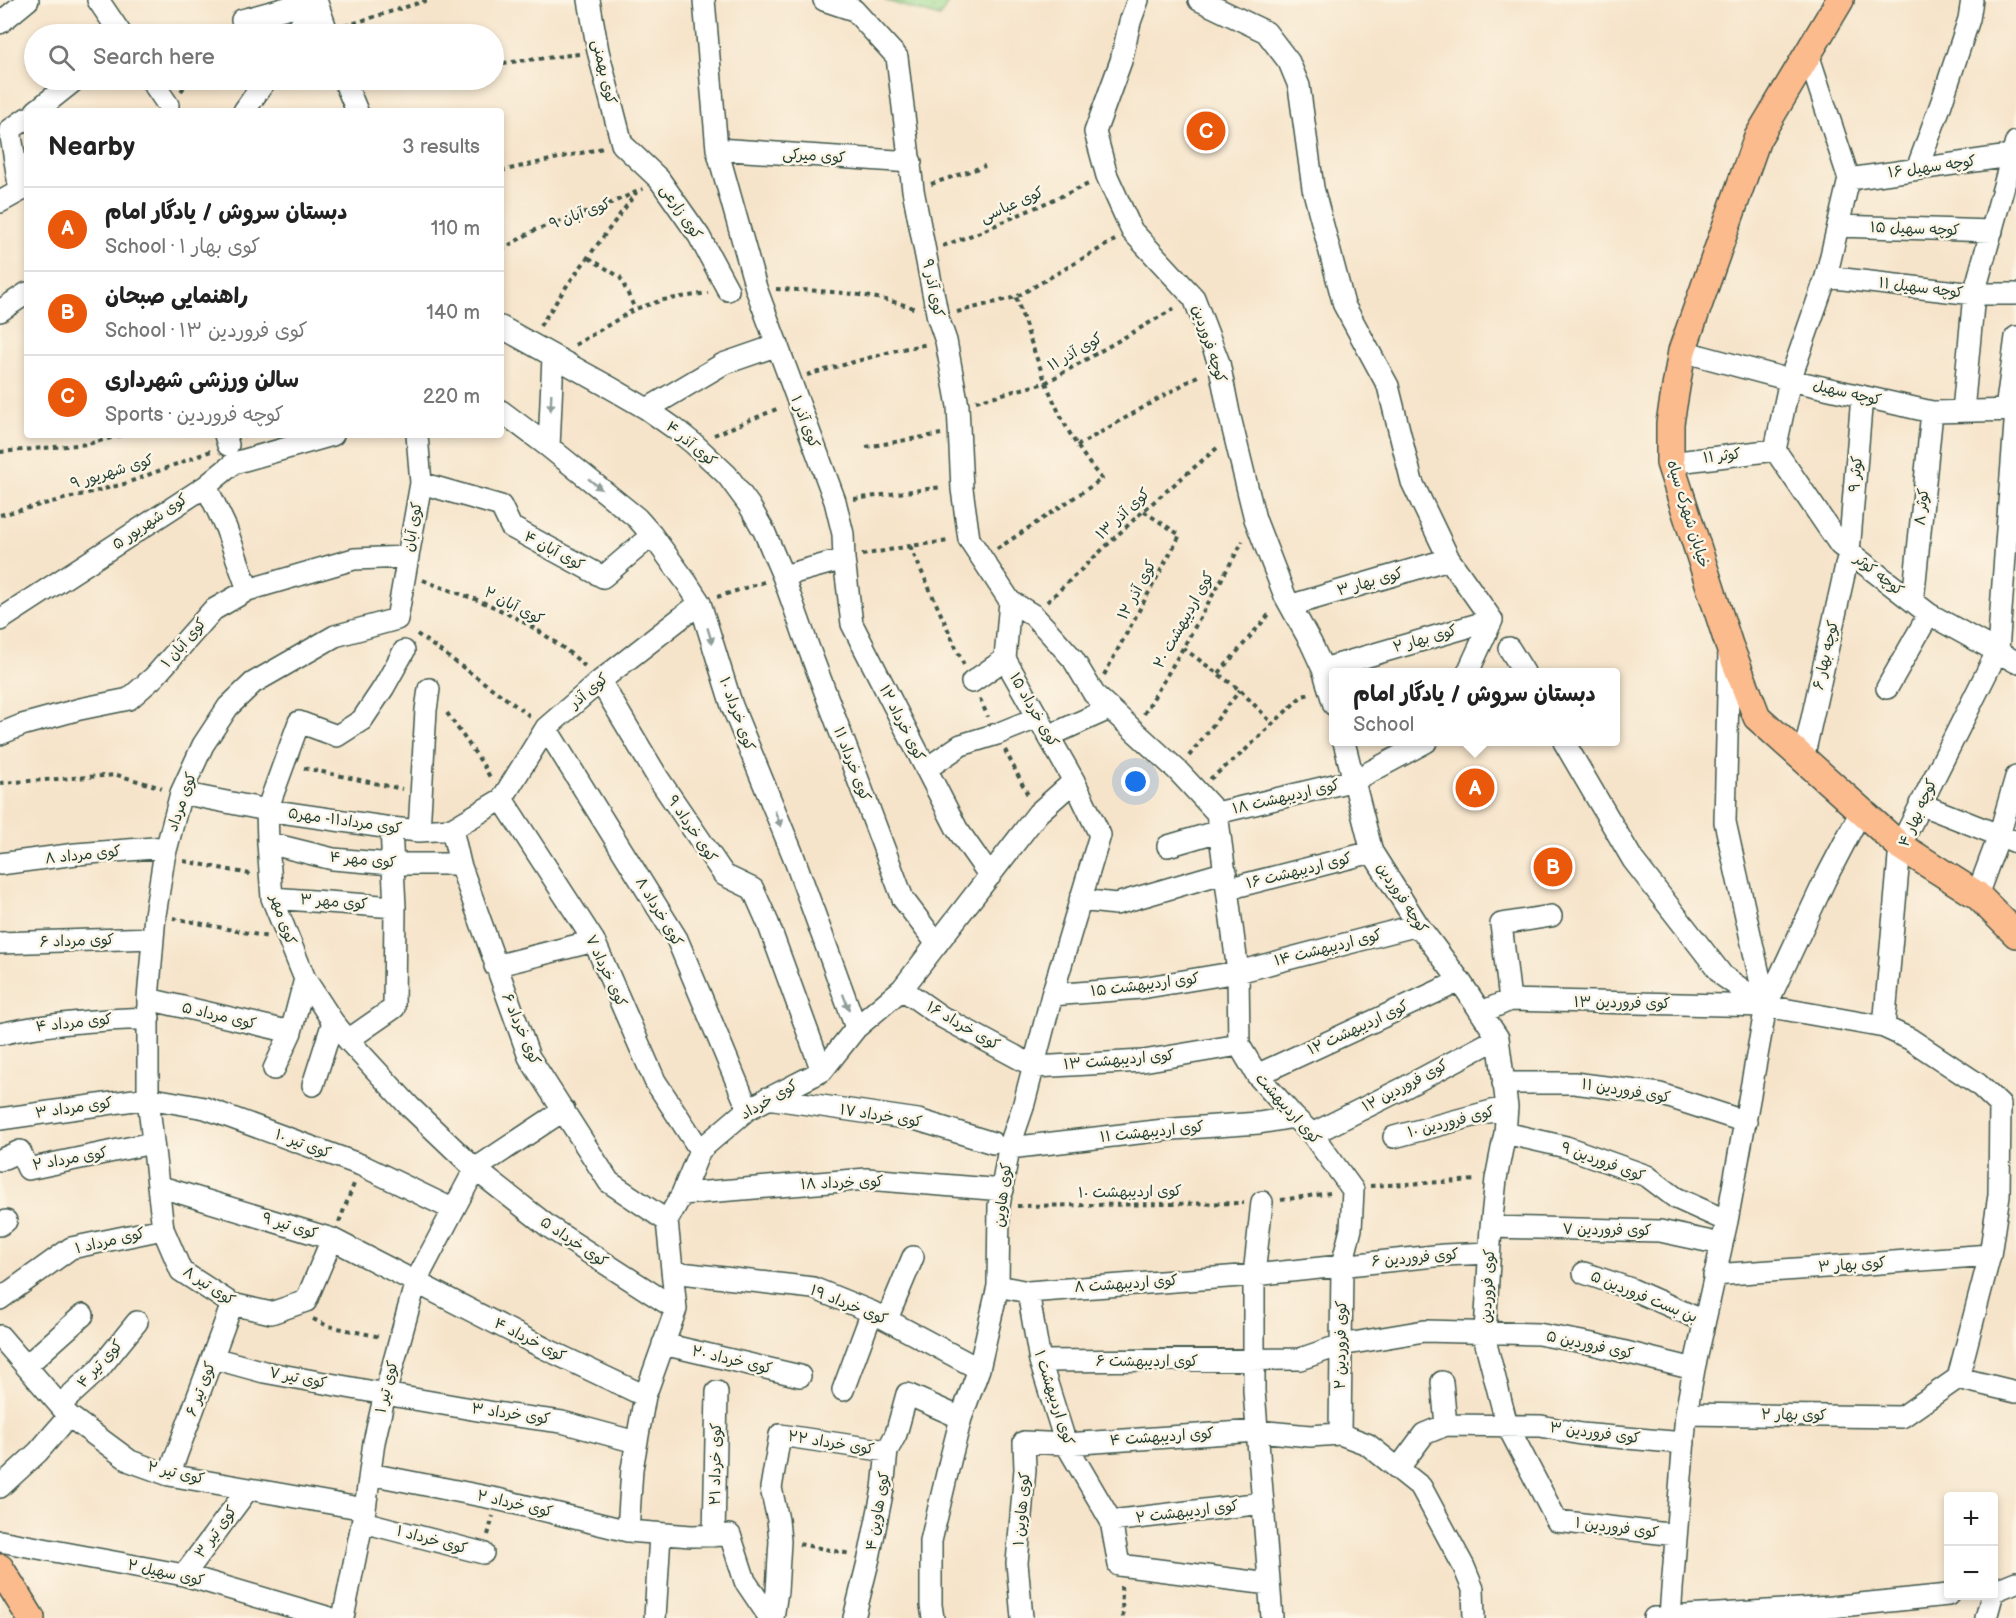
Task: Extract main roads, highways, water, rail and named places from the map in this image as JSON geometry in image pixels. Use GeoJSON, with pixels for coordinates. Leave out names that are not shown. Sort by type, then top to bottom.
{"type":"FeatureCollection","features":[{"type":"Feature","properties":{"kind":"main road","name":"خیابان شهرک سپاه"},"geometry":{"type":"LineString","coordinates":[[1840,0],[1757,139],[1682,351],[1670,423],[1670,463],[1730,645],[1757,717],[1900,846],[1977,895],[2016,934]]}},
{"type":"Feature","properties":{"kind":"main road"},"geometry":{"type":"LineString","coordinates":[[0,1568],[31,1618]]}},
{"type":"Feature","properties":{"kind":"place","name":"سالن ورزشی شهرداری"},"geometry":{"type":"Point","coordinates":[1206,131]}},
{"type":"Feature","properties":{"kind":"place","name":"دبستان سروش / یادگار امام"},"geometry":{"type":"Point","coordinates":[1475,788]}},
{"type":"Feature","properties":{"kind":"place","name":"راهنمایی صبحان"},"geometry":{"type":"Point","coordinates":[1553,867]}}]}
